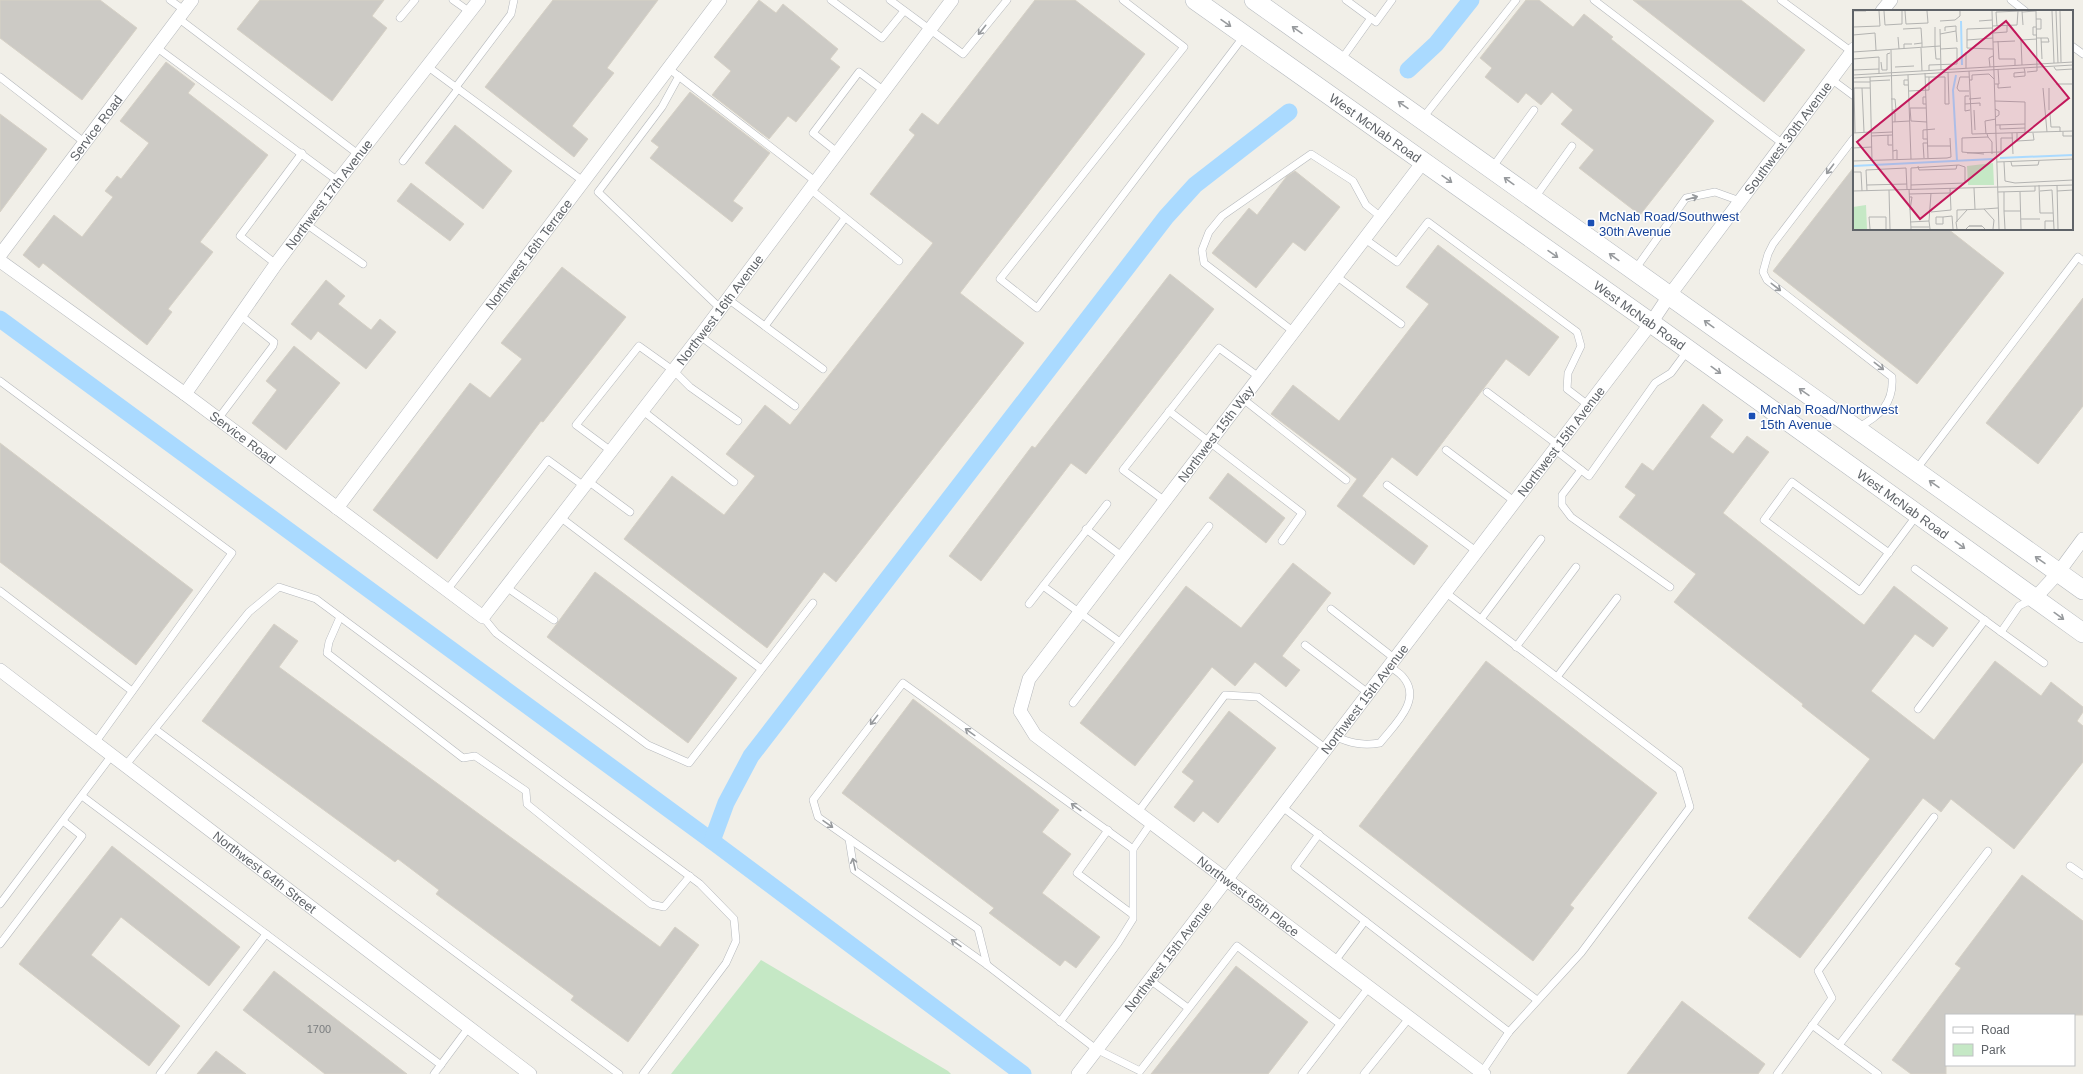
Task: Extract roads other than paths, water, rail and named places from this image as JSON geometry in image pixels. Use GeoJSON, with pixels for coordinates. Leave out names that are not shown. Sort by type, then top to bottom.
{"type":"FeatureCollection","features":[{"type":"Feature","properties":{"kind":"main road","name":"West McNab Road"},"geometry":{"type":"LineString","coordinates":[[1195,0],[1651,323],[2083,633]]}},
{"type":"Feature","properties":{"kind":"main road"},"geometry":{"type":"LineString","coordinates":[[1254,0],[2083,590]]}},
{"type":"Feature","properties":{"kind":"street","name":"Northwest 17th Avenue"},"geometry":{"type":"LineString","coordinates":[[184,394],[276,264],[358,154],[479,0]]}},
{"type":"Feature","properties":{"kind":"street","name":"Northwest 16th Terrace"},"geometry":{"type":"LineString","coordinates":[[337,508],[720,0]]}},
{"type":"Feature","properties":{"kind":"street","name":"Northwest 16th Avenue"},"geometry":{"type":"LineString","coordinates":[[483,617],[674,371],[928,29],[952,0]]}},
{"type":"Feature","properties":{"kind":"street","name":"Service Road"},"geometry":{"type":"LineString","coordinates":[[0,255],[185,9]]}},
{"type":"Feature","properties":{"kind":"street","name":"Southwest 30th Avenue"},"geometry":{"type":"LineString","coordinates":[[1651,323],[1669,296],[1853,50]]}},
{"type":"Feature","properties":{"kind":"street","name":"Northwest 15th Way"},"geometry":{"type":"LineString","coordinates":[[1020,711],[1029,679],[1423,162]]}},
{"type":"Feature","properties":{"kind":"street","name":"Service Road"},"geometry":{"type":"LineString","coordinates":[[0,261],[218,419],[483,617]]}},
{"type":"Feature","properties":{"kind":"street","name":"Northwest 15th Avenue"},"geometry":{"type":"LineString","coordinates":[[1078,1074],[1334,736],[1651,323]]}},
{"type":"Feature","properties":{"kind":"street"},"geometry":{"type":"LineString","coordinates":[[2035,598],[2058,572],[2083,539]]}},
{"type":"Feature","properties":{"kind":"street","name":"Northwest 64th Street"},"geometry":{"type":"LineString","coordinates":[[0,670],[530,1074]]}},
{"type":"Feature","properties":{"kind":"street","name":"Northwest 65th Place"},"geometry":{"type":"LineString","coordinates":[[1020,711],[1035,735],[1483,1073]]}},
{"type":"Feature","properties":{"kind":"lane"},"geometry":{"type":"LineString","coordinates":[[170,0],[185,9],[358,154]]}},
{"type":"Feature","properties":{"kind":"lane"},"geometry":{"type":"LineString","coordinates":[[400,18],[415,0]]}},
{"type":"Feature","properties":{"kind":"lane"},"geometry":{"type":"LineString","coordinates":[[453,0],[470,12]]}},
{"type":"Feature","properties":{"kind":"lane"},"geometry":{"type":"LineString","coordinates":[[403,161],[511,14],[514,0]]}},
{"type":"Feature","properties":{"kind":"lane"},"geometry":{"type":"LineString","coordinates":[[831,0],[882,38],[904,11]]}},
{"type":"Feature","properties":{"kind":"lane"},"geometry":{"type":"LineString","coordinates":[[890,0],[963,54],[1007,0]]}},
{"type":"Feature","properties":{"kind":"lane"},"geometry":{"type":"LineString","coordinates":[[1123,0],[1184,47],[1000,278],[1037,308],[1244,35]]}},
{"type":"Feature","properties":{"kind":"lane"},"geometry":{"type":"LineString","coordinates":[[1346,0],[1376,22],[1392,0]]}},
{"type":"Feature","properties":{"kind":"lane"},"geometry":{"type":"LineString","coordinates":[[1422,119],[1516,0]]}},
{"type":"Feature","properties":{"kind":"lane"},"geometry":{"type":"LineString","coordinates":[[1594,0],[1782,144]]}},
{"type":"Feature","properties":{"kind":"lane"},"geometry":{"type":"LineString","coordinates":[[1781,0],[1853,50]]}},
{"type":"Feature","properties":{"kind":"lane"},"geometry":{"type":"LineString","coordinates":[[2010,0],[2024,10]]}},
{"type":"Feature","properties":{"kind":"lane"},"geometry":{"type":"LineString","coordinates":[[1340,61],[1371,18]]}},
{"type":"Feature","properties":{"kind":"lane"},"geometry":{"type":"LineString","coordinates":[[156,47],[302,153],[338,181]]}},
{"type":"Feature","properties":{"kind":"lane"},"geometry":{"type":"LineString","coordinates":[[2073,47],[2083,54]]}},
{"type":"Feature","properties":{"kind":"lane"},"geometry":{"type":"LineString","coordinates":[[427,66],[583,181]]}},
{"type":"Feature","properties":{"kind":"lane"},"geometry":{"type":"LineString","coordinates":[[668,68],[813,185],[846,218],[899,261]]}},
{"type":"Feature","properties":{"kind":"lane"},"geometry":{"type":"LineString","coordinates":[[837,152],[813,134],[859,72],[883,90]]}},
{"type":"Feature","properties":{"kind":"lane"},"geometry":{"type":"LineString","coordinates":[[679,76],[662,107],[598,192],[724,304],[765,326],[823,369]]}},
{"type":"Feature","properties":{"kind":"lane"},"geometry":{"type":"LineString","coordinates":[[0,77],[84,142]]}},
{"type":"Feature","properties":{"kind":"lane"},"geometry":{"type":"LineString","coordinates":[[1831,79],[1853,95]]}},
{"type":"Feature","properties":{"kind":"lane"},"geometry":{"type":"LineString","coordinates":[[1492,169],[1534,110]]}},
{"type":"Feature","properties":{"kind":"lane"},"geometry":{"type":"LineString","coordinates":[[1853,139],[1773,244],[1768,254],[1763,272],[1767,280],[1892,377],[1893,391],[1887,404],[1877,415],[1855,428]]}},
{"type":"Feature","properties":{"kind":"lane"},"geometry":{"type":"LineString","coordinates":[[1534,199],[1572,146]]}},
{"type":"Feature","properties":{"kind":"lane"},"geometry":{"type":"LineString","coordinates":[[276,264],[240,236],[302,153]]}},
{"type":"Feature","properties":{"kind":"lane"},"geometry":{"type":"LineString","coordinates":[[1294,332],[1204,263],[1202,250],[1209,232],[1222,216],[1311,154],[1353,181],[1366,205],[1381,217]]}},
{"type":"Feature","properties":{"kind":"lane"},"geometry":{"type":"LineString","coordinates":[[1634,271],[1686,198],[1715,192],[1740,201]]}},
{"type":"Feature","properties":{"kind":"lane"},"geometry":{"type":"LineString","coordinates":[[765,326],[846,218]]}},
{"type":"Feature","properties":{"kind":"lane"},"geometry":{"type":"LineString","coordinates":[[1365,239],[1397,262],[1428,222],[1577,332],[1581,346],[1568,373],[1567,389],[1588,405]]}},
{"type":"Feature","properties":{"kind":"lane"},"geometry":{"type":"LineString","coordinates":[[306,224],[363,264]]}},
{"type":"Feature","properties":{"kind":"lane"},"geometry":{"type":"LineString","coordinates":[[1915,471],[2078,257],[2083,261]]}},
{"type":"Feature","properties":{"kind":"lane"},"geometry":{"type":"LineString","coordinates":[[1336,276],[1401,324]]}},
{"type":"Feature","properties":{"kind":"lane"},"geometry":{"type":"LineString","coordinates":[[218,419],[273,346],[274,342],[240,315]]}},
{"type":"Feature","properties":{"kind":"lane"},"geometry":{"type":"LineString","coordinates":[[700,336],[795,406]]}},
{"type":"Feature","properties":{"kind":"lane"},"geometry":{"type":"LineString","coordinates":[[611,451],[576,425],[638,346],[674,371],[690,387],[738,421]]}},
{"type":"Feature","properties":{"kind":"lane"},"geometry":{"type":"LineString","coordinates":[[1165,501],[1123,470],[1218,348],[1259,378]]}},
{"type":"Feature","properties":{"kind":"lane"},"geometry":{"type":"LineString","coordinates":[[1487,392],[1556,447],[1589,476],[1655,383],[1671,373],[1688,350]]}},
{"type":"Feature","properties":{"kind":"lane"},"geometry":{"type":"LineString","coordinates":[[0,381],[232,553],[95,743]]}},
{"type":"Feature","properties":{"kind":"lane"},"geometry":{"type":"LineString","coordinates":[[1243,399],[1346,480]]}},
{"type":"Feature","properties":{"kind":"lane"},"geometry":{"type":"LineString","coordinates":[[643,411],[734,482]]}},
{"type":"Feature","properties":{"kind":"lane"},"geometry":{"type":"LineString","coordinates":[[1169,411],[1302,513],[1282,540]]}},
{"type":"Feature","properties":{"kind":"lane"},"geometry":{"type":"LineString","coordinates":[[1446,450],[1514,501]]}},
{"type":"Feature","properties":{"kind":"lane"},"geometry":{"type":"LineString","coordinates":[[447,590],[548,460],[630,512]]}},
{"type":"Feature","properties":{"kind":"lane"},"geometry":{"type":"LineString","coordinates":[[1581,470],[1562,495],[1562,505],[1571,517],[1670,587]]}},
{"type":"Feature","properties":{"kind":"lane"},"geometry":{"type":"LineString","coordinates":[[1889,553],[1792,482],[1764,520],[1860,591],[1889,553],[1917,514]]}},
{"type":"Feature","properties":{"kind":"lane"},"geometry":{"type":"LineString","coordinates":[[1387,484],[1476,551]]}},
{"type":"Feature","properties":{"kind":"lane"},"geometry":{"type":"LineString","coordinates":[[1029,604],[1107,504]]}},
{"type":"Feature","properties":{"kind":"lane"},"geometry":{"type":"LineString","coordinates":[[560,517],[761,669]]}},
{"type":"Feature","properties":{"kind":"lane"},"geometry":{"type":"LineString","coordinates":[[1073,703],[1209,526]]}},
{"type":"Feature","properties":{"kind":"lane"},"geometry":{"type":"LineString","coordinates":[[1086,529],[1123,556]]}},
{"type":"Feature","properties":{"kind":"lane"},"geometry":{"type":"LineString","coordinates":[[1480,619],[1541,539]]}},
{"type":"Feature","properties":{"kind":"lane"},"geometry":{"type":"LineString","coordinates":[[1516,646],[1576,567]]}},
{"type":"Feature","properties":{"kind":"lane"},"geometry":{"type":"LineString","coordinates":[[1915,569],[2044,663]]}},
{"type":"Feature","properties":{"kind":"lane"},"geometry":{"type":"LineString","coordinates":[[1043,586],[1120,642]]}},
{"type":"Feature","properties":{"kind":"lane"},"geometry":{"type":"LineString","coordinates":[[125,766],[249,612],[279,587],[316,599],[690,876],[700,884],[734,919],[736,941],[726,963],[643,1074]]}},
{"type":"Feature","properties":{"kind":"lane"},"geometry":{"type":"LineString","coordinates":[[506,587],[554,620]]}},
{"type":"Feature","properties":{"kind":"lane"},"geometry":{"type":"LineString","coordinates":[[0,591],[132,691]]}},
{"type":"Feature","properties":{"kind":"lane"},"geometry":{"type":"LineString","coordinates":[[1445,592],[1679,770],[1690,807],[1581,952],[1509,1032],[1483,1073]]}},
{"type":"Feature","properties":{"kind":"lane"},"geometry":{"type":"LineString","coordinates":[[1557,677],[1617,598]]}},
{"type":"Feature","properties":{"kind":"lane"},"geometry":{"type":"LineString","coordinates":[[2001,632],[2019,606],[2035,598]]}},
{"type":"Feature","properties":{"kind":"lane"},"geometry":{"type":"LineString","coordinates":[[483,617],[496,633],[648,745],[689,763],[813,603]]}},
{"type":"Feature","properties":{"kind":"lane"},"geometry":{"type":"LineString","coordinates":[[1331,609],[1392,662],[1410,690],[1409,705],[1380,743],[1366,746],[1350,743],[1334,736]]}},
{"type":"Feature","properties":{"kind":"lane"},"geometry":{"type":"LineString","coordinates":[[340,617],[329,642],[327,653],[463,758],[475,756],[526,791],[527,804],[651,904],[664,906],[690,876]]}},
{"type":"Feature","properties":{"kind":"lane"},"geometry":{"type":"LineString","coordinates":[[1918,709],[1985,620]]}},
{"type":"Feature","properties":{"kind":"lane"},"geometry":{"type":"LineString","coordinates":[[1305,644],[1368,693]]}},
{"type":"Feature","properties":{"kind":"lane"},"geometry":{"type":"LineString","coordinates":[[987,965],[978,929],[818,817],[813,800],[903,683],[1133,849]]}},
{"type":"Feature","properties":{"kind":"lane"},"geometry":{"type":"LineString","coordinates":[[1138,812],[1225,695],[1258,697],[1325,748]]}},
{"type":"Feature","properties":{"kind":"lane"},"geometry":{"type":"LineString","coordinates":[[155,729],[619,1074]]}},
{"type":"Feature","properties":{"kind":"lane"},"geometry":{"type":"LineString","coordinates":[[0,904],[112,755]]}},
{"type":"Feature","properties":{"kind":"lane"},"geometry":{"type":"LineString","coordinates":[[82,796],[441,1065]]}},
{"type":"Feature","properties":{"kind":"lane"},"geometry":{"type":"LineString","coordinates":[[1281,806],[1537,1000]]}},
{"type":"Feature","properties":{"kind":"lane"},"geometry":{"type":"LineString","coordinates":[[1777,1074],[1832,998],[1818,971],[1934,817]]}},
{"type":"Feature","properties":{"kind":"lane"},"geometry":{"type":"LineString","coordinates":[[0,944],[82,836],[63,821]]}},
{"type":"Feature","properties":{"kind":"lane"},"geometry":{"type":"LineString","coordinates":[[1060,1022],[1118,943],[1132,919],[1133,849],[1151,822]]}},
{"type":"Feature","properties":{"kind":"lane"},"geometry":{"type":"LineString","coordinates":[[1108,830],[1077,873],[1132,914]]}},
{"type":"Feature","properties":{"kind":"lane"},"geometry":{"type":"LineString","coordinates":[[1318,834],[1295,867],[1509,1032]]}},
{"type":"Feature","properties":{"kind":"lane"},"geometry":{"type":"LineString","coordinates":[[849,839],[854,870],[987,965],[1096,1049],[1140,1071],[1237,946],[1340,1024]]}},
{"type":"Feature","properties":{"kind":"lane"},"geometry":{"type":"LineString","coordinates":[[1839,1045],[1988,851]]}},
{"type":"Feature","properties":{"kind":"lane"},"geometry":{"type":"LineString","coordinates":[[2070,866],[2083,875]]}},
{"type":"Feature","properties":{"kind":"lane"},"geometry":{"type":"LineString","coordinates":[[1335,960],[1365,921]]}},
{"type":"Feature","properties":{"kind":"lane"},"geometry":{"type":"LineString","coordinates":[[160,1074],[266,934]]}},
{"type":"Feature","properties":{"kind":"lane"},"geometry":{"type":"LineString","coordinates":[[1150,980],[1188,1008]]}},
{"type":"Feature","properties":{"kind":"lane"},"geometry":{"type":"LineString","coordinates":[[1302,1074],[1369,987]]}},
{"type":"Feature","properties":{"kind":"lane"},"geometry":{"type":"LineString","coordinates":[[1364,1074],[1410,1017]]}},
{"type":"Feature","properties":{"kind":"lane"},"geometry":{"type":"LineString","coordinates":[[1812,1025],[1878,1074]]}},
{"type":"Feature","properties":{"kind":"lane"},"geometry":{"type":"LineString","coordinates":[[434,1074],[469,1027]]}},
{"type":"Feature","properties":{"kind":"waterway"},"geometry":{"type":"LineString","coordinates":[[1408,70],[1436,44],[1471,0]]}},
{"type":"Feature","properties":{"kind":"waterway"},"geometry":{"type":"LineString","coordinates":[[712,841],[726,803],[751,756],[1166,217],[1195,185],[1289,112]]}},
{"type":"Feature","properties":{"kind":"waterway"},"geometry":{"type":"LineString","coordinates":[[0,319],[712,841],[1023,1074]]}},
{"type":"Feature","properties":{"kind":"place","name":"McNab Road/Southwest 30th Avenue"},"geometry":{"type":"Point","coordinates":[1591,223]}},
{"type":"Feature","properties":{"kind":"place","name":"McNab Road/Northwest 15th Avenue"},"geometry":{"type":"Point","coordinates":[1752,416]}}]}
